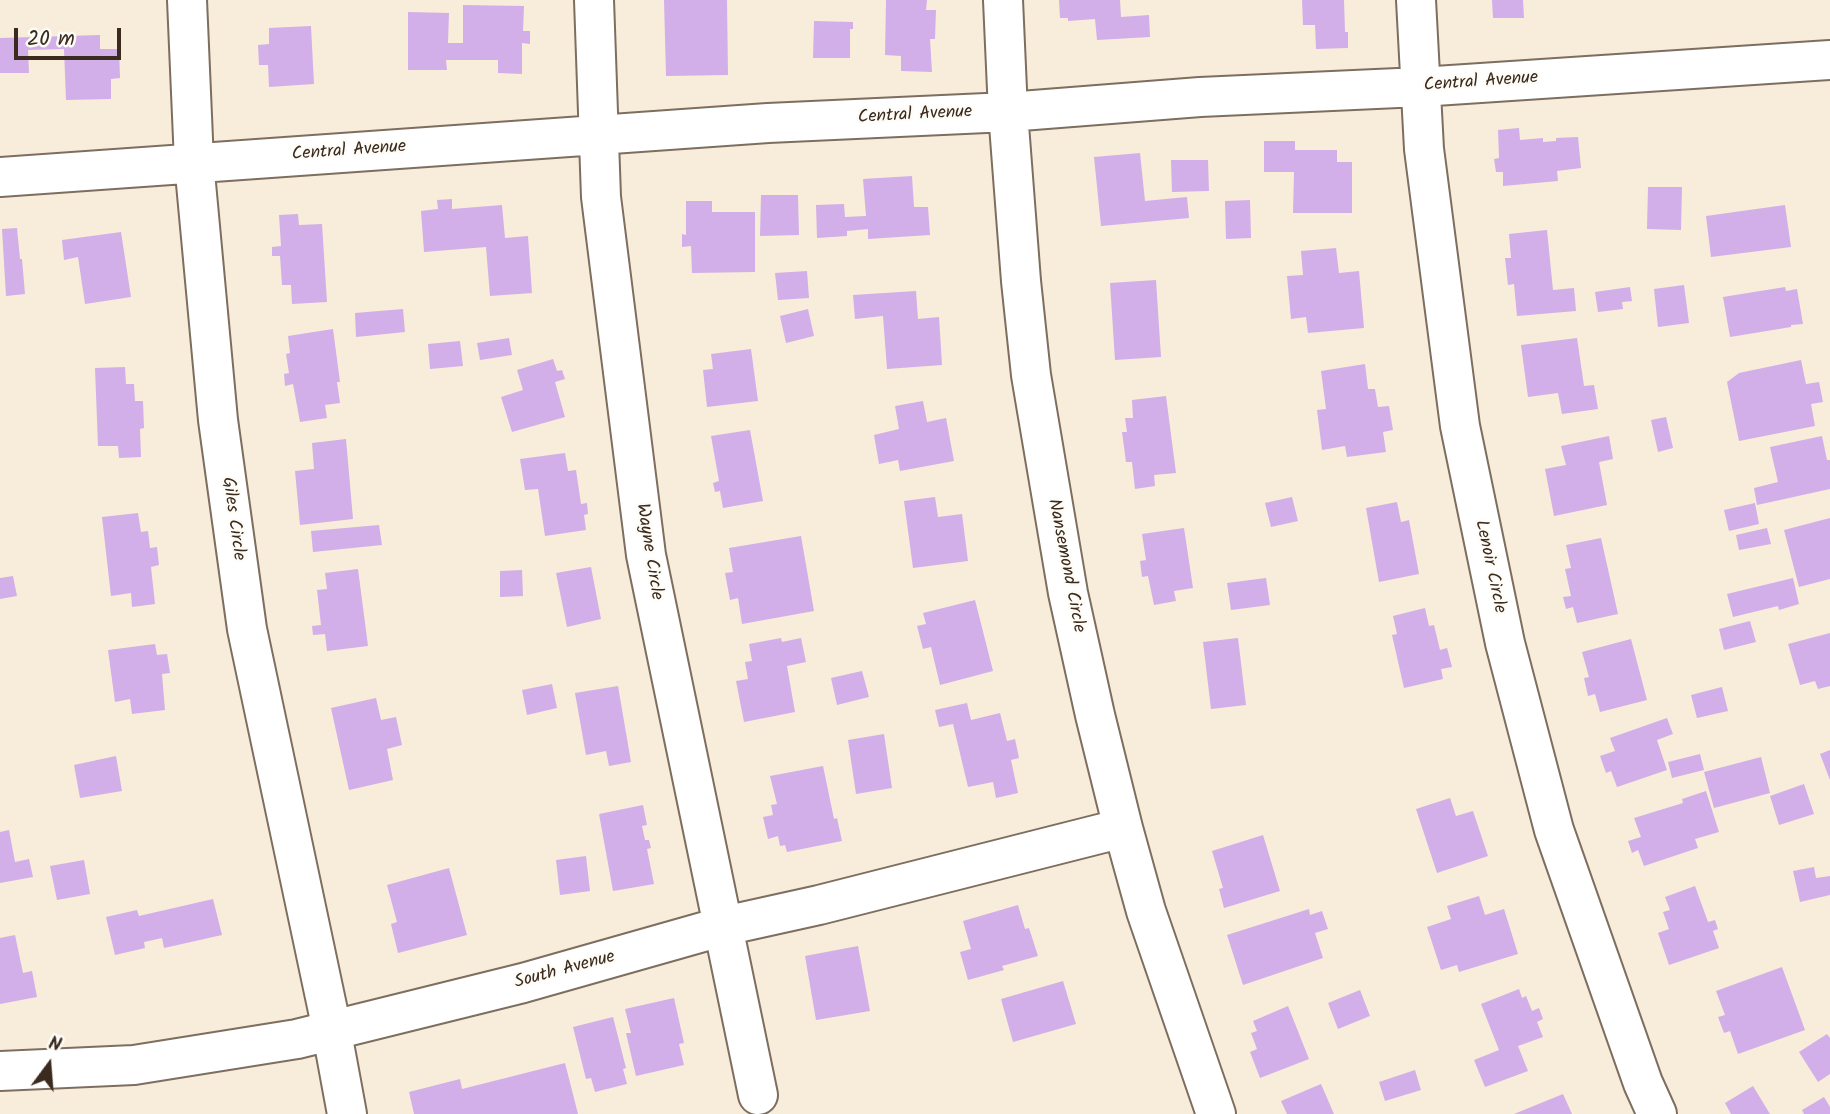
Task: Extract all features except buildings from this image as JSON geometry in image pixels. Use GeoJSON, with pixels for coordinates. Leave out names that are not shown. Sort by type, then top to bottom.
{"type":"FeatureCollection","features":[{"type":"Feature","properties":{"kind":"street","name":"Giles Circle"},"geometry":{"type":"LineString","coordinates":[[187,0],[194,162],[218,420],[247,629],[347,1114]]}},
{"type":"Feature","properties":{"kind":"street","name":"Wayne Circle"},"geometry":{"type":"LineString","coordinates":[[594,0],[601,197],[646,555],[758,1095]]}},
{"type":"Feature","properties":{"kind":"street","name":"Nansemond Circle"},"geometry":{"type":"LineString","coordinates":[[1003,0],[1008,112],[1031,374],[1068,593],[1095,715],[1146,911],[1216,1114]]}},
{"type":"Feature","properties":{"kind":"street","name":"Lenoir Circle"},"geometry":{"type":"LineString","coordinates":[[1416,0],[1424,149],[1460,426],[1505,643],[1554,830],[1643,1083],[1657,1114]]}},
{"type":"Feature","properties":{"kind":"street","name":"Central Avenue"},"geometry":{"type":"LineString","coordinates":[[0,177],[768,123],[1008,112],[1200,97],[1420,87],[1830,60]]}},
{"type":"Feature","properties":{"kind":"street","name":"South Avenue"},"geometry":{"type":"LineString","coordinates":[[0,1071],[134,1065],[297,1039],[523,983],[724,926],[819,905],[1123,828]]}}]}
